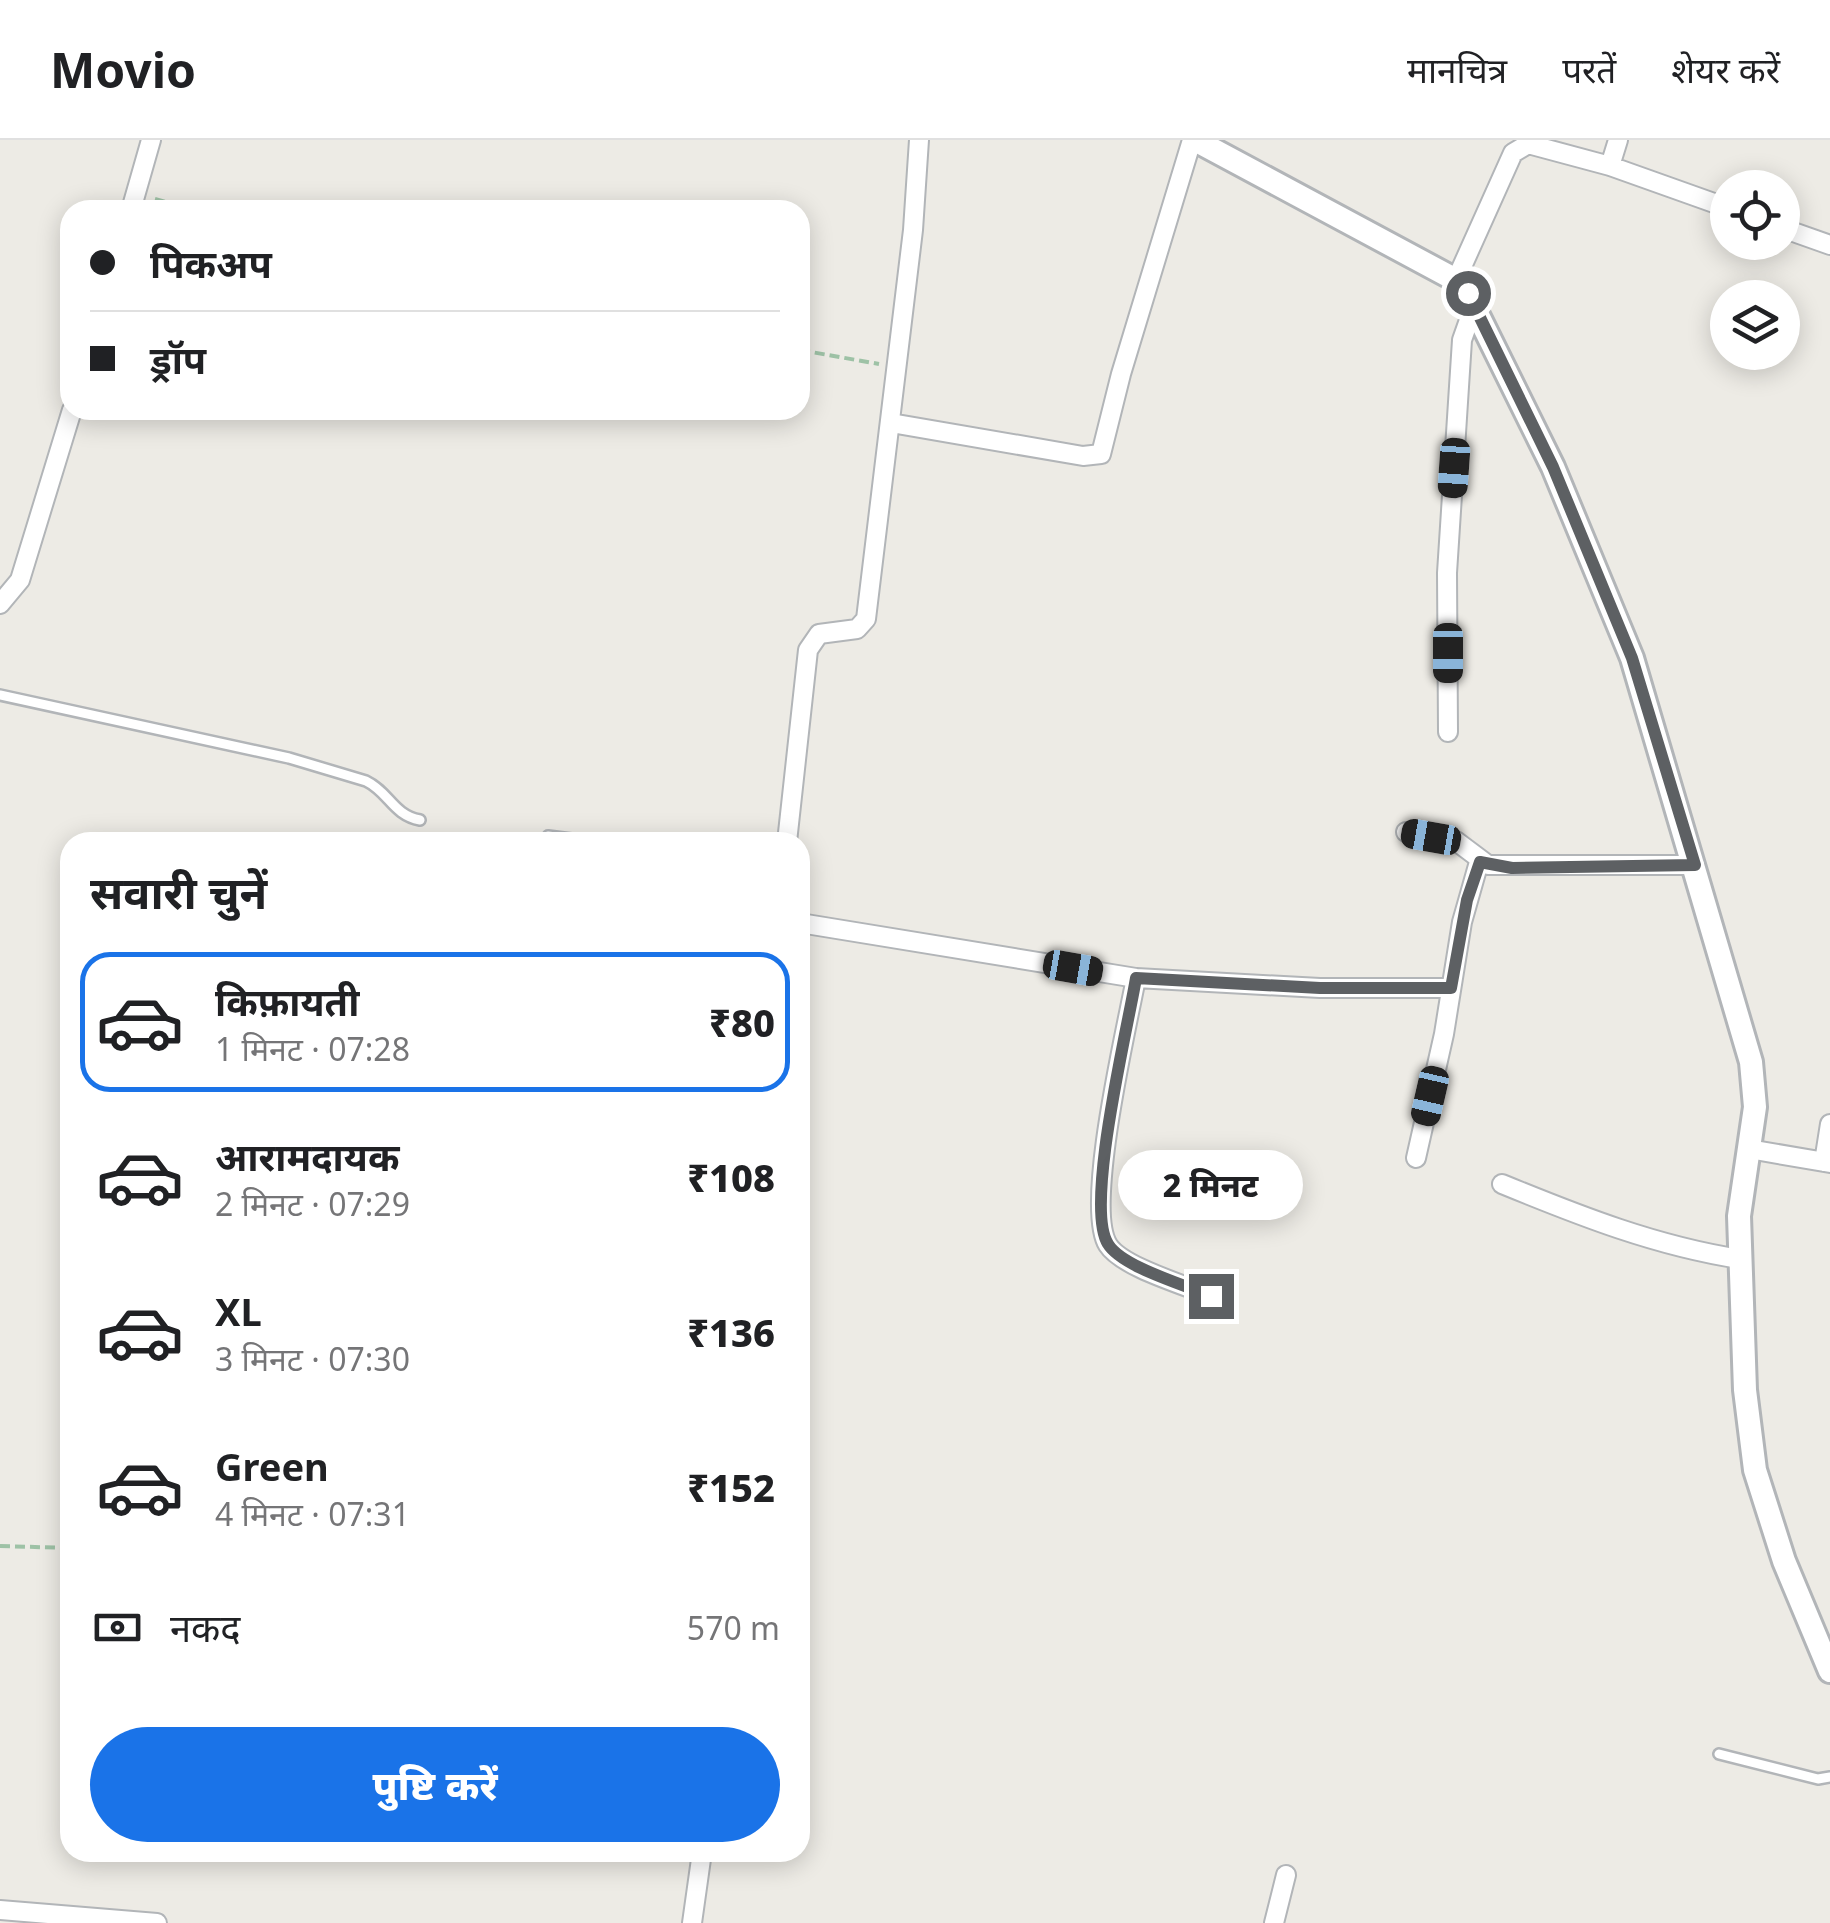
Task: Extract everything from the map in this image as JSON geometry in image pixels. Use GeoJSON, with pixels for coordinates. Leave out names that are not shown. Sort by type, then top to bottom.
{"type":"FeatureCollection","features":[{"type":"Feature","properties":{"kind":"street"},"geometry":{"type":"LineString","coordinates":[[134,200],[151,140]]}},
{"type":"Feature","properties":{"kind":"street"},"geometry":{"type":"LineString","coordinates":[[788,832],[808,650],[819,634],[856,629],[866,620],[920,140]]}},
{"type":"Feature","properties":{"kind":"street"},"geometry":{"type":"LineString","coordinates":[[891,423],[1084,456],[1101,454],[1120,374],[1193,140],[1456,280],[1474,306],[1553,467],[1632,658],[1751,1062],[1755,1107],[1739,1216],[1746,1390],[1755,1470],[1784,1561],[1830,1670]]}},
{"type":"Feature","properties":{"kind":"street"},"geometry":{"type":"LineString","coordinates":[[1610,166],[1618,140]]}},
{"type":"Feature","properties":{"kind":"street"},"geometry":{"type":"LineString","coordinates":[[1456,280],[1520,146],[1539,144],[1710,202]]}},
{"type":"Feature","properties":{"kind":"street"},"geometry":{"type":"LineString","coordinates":[[1800,234],[1830,245]]}},
{"type":"Feature","properties":{"kind":"street"},"geometry":{"type":"LineString","coordinates":[[1448,732],[1447,573],[1462,340],[1474,306]]}},
{"type":"Feature","properties":{"kind":"street"},"geometry":{"type":"LineString","coordinates":[[0,604],[20,580],[69,420]]}},
{"type":"Feature","properties":{"kind":"street"},"geometry":{"type":"LineString","coordinates":[[1406,832],[1456,842],[1480,862],[1512,868],[1695,865]]}},
{"type":"Feature","properties":{"kind":"street"},"geometry":{"type":"LineString","coordinates":[[1416,1158],[1444,1034],[1467,900],[1480,862]]}},
{"type":"Feature","properties":{"kind":"street"},"geometry":{"type":"LineString","coordinates":[[810,925],[1136,978],[1320,988],[1451,988]]}},
{"type":"Feature","properties":{"kind":"street"},"geometry":{"type":"LineString","coordinates":[[1136,978],[1102,1170],[1103,1230],[1108,1246],[1127,1261],[1211,1296]]}},
{"type":"Feature","properties":{"kind":"street"},"geometry":{"type":"LineString","coordinates":[[1749,1149],[1827,1162],[1830,1124]]}},
{"type":"Feature","properties":{"kind":"street"},"geometry":{"type":"LineString","coordinates":[[1502,1184],[1658,1243],[1740,1259]]}},
{"type":"Feature","properties":{"kind":"street"},"geometry":{"type":"LineString","coordinates":[[692,1923],[701,1862]]}},
{"type":"Feature","properties":{"kind":"street"},"geometry":{"type":"LineString","coordinates":[[1274,1923],[1286,1875]]}},
{"type":"Feature","properties":{"kind":"street"},"geometry":{"type":"LineString","coordinates":[[0,1910],[68,1919],[157,1923]]}},
{"type":"Feature","properties":{"kind":"lane"},"geometry":{"type":"LineString","coordinates":[[0,695],[270,754],[366,781],[378,786],[404,817],[420,820]]}},
{"type":"Feature","properties":{"kind":"lane"},"geometry":{"type":"LineString","coordinates":[[1719,1754],[1818,1779],[1830,1777]]}},
{"type":"Feature","properties":{"kind":"path"},"geometry":{"type":"LineString","coordinates":[[810,352],[897,368]]}},
{"type":"Feature","properties":{"kind":"path"},"geometry":{"type":"LineString","coordinates":[[0,1546],[60,1548]]}},
{"type":"Feature","properties":{"kind":"route"},"geometry":{"type":"LineString","coordinates":[[1211,1296],[1127,1261],[1108,1246],[1103,1230],[1102,1170],[1136,978],[1320,988],[1451,988],[1467,900],[1480,862],[1512,868],[1695,865],[1632,658],[1553,467],[1468,293]]}}]}
